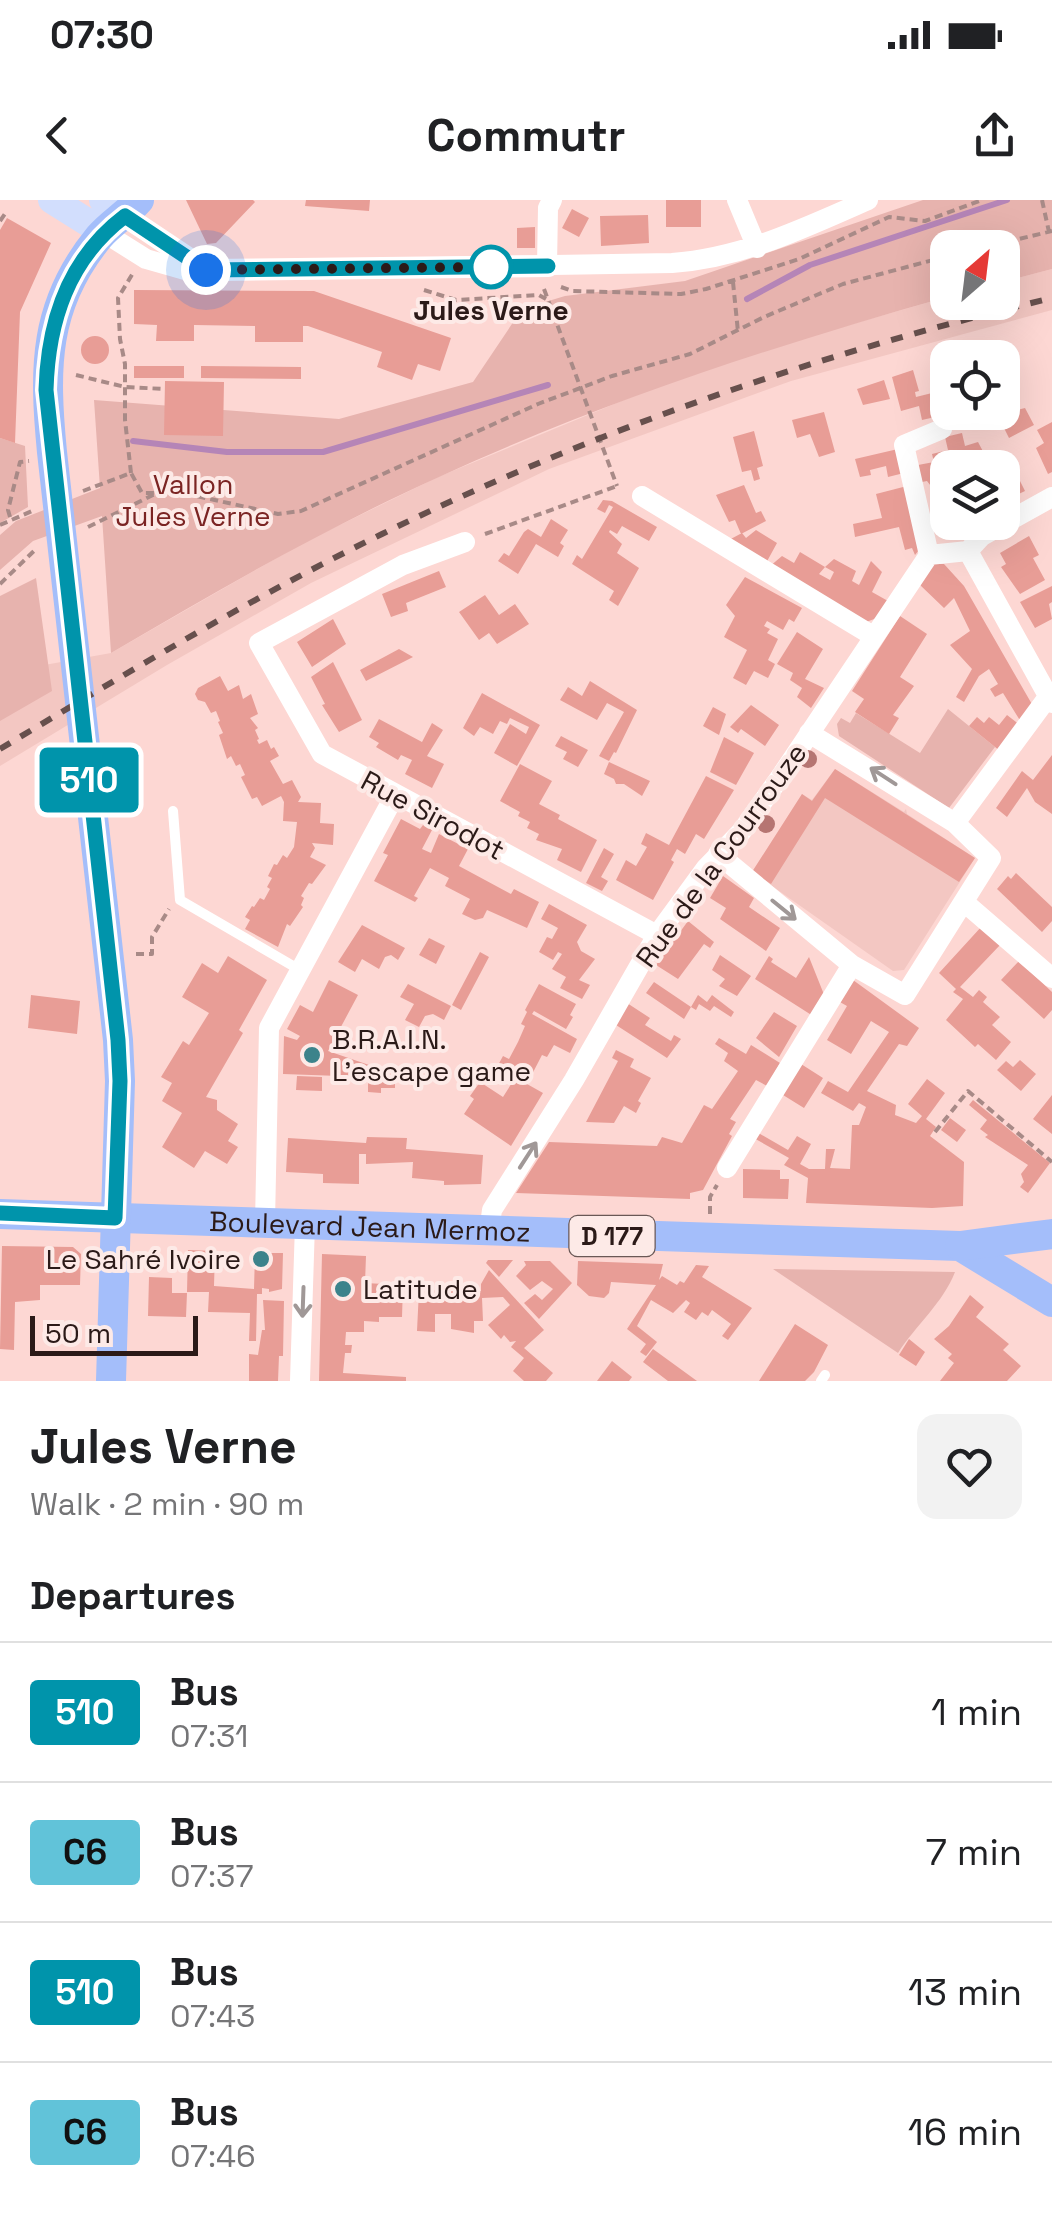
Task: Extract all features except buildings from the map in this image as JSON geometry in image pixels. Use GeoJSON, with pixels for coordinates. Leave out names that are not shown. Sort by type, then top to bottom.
{"type":"FeatureCollection","features":[{"type":"Feature","properties":{"kind":"main road"},"geometry":{"type":"LineString","coordinates":[[52,200],[118,212],[73,274],[52,328],[46,390],[118,1040],[112,1381]]}},
{"type":"Feature","properties":{"kind":"main road","name":"Boulevard Jean Mermoz"},"geometry":{"type":"LineString","coordinates":[[0,1214],[968,1251],[1013,1260],[1052,1282]]}},
{"type":"Feature","properties":{"kind":"main road"},"geometry":{"type":"LineString","coordinates":[[968,1251],[1042,1238]]}},
{"type":"Feature","properties":{"kind":"main road","name":"Boulevard Jean Mermoz"},"geometry":{"type":"LineString","coordinates":[[968,1251],[1052,1302]]}},
{"type":"Feature","properties":{"kind":"street"},"geometry":{"type":"LineString","coordinates":[[548,266],[548,208],[552,200]]}},
{"type":"Feature","properties":{"kind":"street"},"geometry":{"type":"LineString","coordinates":[[737,200],[757,248]]}},
{"type":"Feature","properties":{"kind":"street"},"geometry":{"type":"LineString","coordinates":[[118,212],[146,259],[174,269],[394,269],[707,260],[757,248],[868,200]]}},
{"type":"Feature","properties":{"kind":"street"},"geometry":{"type":"LineString","coordinates":[[118,212],[206,270]]}},
{"type":"Feature","properties":{"kind":"street"},"geometry":{"type":"LineString","coordinates":[[938,430],[904,445],[929,555],[968,550],[982,536],[1052,498]]}},
{"type":"Feature","properties":{"kind":"street"},"geometry":{"type":"LineString","coordinates":[[642,496],[873,636]]}},
{"type":"Feature","properties":{"kind":"street","name":"Rue Sirodot"},"geometry":{"type":"LineString","coordinates":[[465,542],[403,565],[259,644],[316,748],[330,760],[657,935]]}},
{"type":"Feature","properties":{"kind":"street"},"geometry":{"type":"LineString","coordinates":[[954,822],[1050,700],[968,550]]}},
{"type":"Feature","properties":{"kind":"street","name":"Rue de la Courrouze"},"geometry":{"type":"LineString","coordinates":[[489,1232],[490,1212],[574,1080],[657,935],[718,854],[742,831],[929,555]]}},
{"type":"Feature","properties":{"kind":"street"},"geometry":{"type":"LineString","coordinates":[[718,854],[852,965],[905,994],[992,858],[954,822],[809,733]]}},
{"type":"Feature","properties":{"kind":"street"},"geometry":{"type":"LineString","coordinates":[[265,1222],[269,1028],[395,794]]}},
{"type":"Feature","properties":{"kind":"street"},"geometry":{"type":"LineString","coordinates":[[964,902],[1052,978]]}},
{"type":"Feature","properties":{"kind":"street"},"geometry":{"type":"LineString","coordinates":[[726,1168],[852,965]]}},
{"type":"Feature","properties":{"kind":"street"},"geometry":{"type":"LineString","coordinates":[[300,1381],[305,1224]]}},
{"type":"Feature","properties":{"kind":"lane"},"geometry":{"type":"LineString","coordinates":[[174,811],[180,900],[300,970]]}},
{"type":"Feature","properties":{"kind":"path"},"geometry":{"type":"LineString","coordinates":[[560,286],[572,291],[681,294],[733,282],[890,217],[925,221],[982,200]]}},
{"type":"Feature","properties":{"kind":"path"},"geometry":{"type":"LineString","coordinates":[[1020,239],[1051,232],[1042,200]]}},
{"type":"Feature","properties":{"kind":"path"},"geometry":{"type":"LineString","coordinates":[[0,221],[7,211]]}},
{"type":"Feature","properties":{"kind":"path"},"geometry":{"type":"LineString","coordinates":[[146,259],[128,278],[118,298],[131,472],[142,493],[206,496],[278,514],[301,511],[538,404],[612,376],[690,354],[843,284],[930,261]]}},
{"type":"Feature","properties":{"kind":"path"},"geometry":{"type":"LineString","coordinates":[[394,269],[443,298],[468,301],[540,295],[546,299],[617,486],[465,542]]}},
{"type":"Feature","properties":{"kind":"path"},"geometry":{"type":"LineString","coordinates":[[733,282],[738,332]]}},
{"type":"Feature","properties":{"kind":"path"},"geometry":{"type":"LineString","coordinates":[[72,374],[126,387],[165,389]]}},
{"type":"Feature","properties":{"kind":"path"},"geometry":{"type":"LineString","coordinates":[[10,520],[8,510],[20,462],[29,460]]}},
{"type":"Feature","properties":{"kind":"path"},"geometry":{"type":"LineString","coordinates":[[0,526],[57,496],[131,472]]}},
{"type":"Feature","properties":{"kind":"path"},"geometry":{"type":"LineString","coordinates":[[136,954],[152,954],[152,936],[167,910],[180,900]]}},
{"type":"Feature","properties":{"kind":"path"},"geometry":{"type":"LineString","coordinates":[[935,1132],[968,1091],[1052,1162]]}},
{"type":"Feature","properties":{"kind":"path"},"geometry":{"type":"LineString","coordinates":[[710,1218],[710,1197],[726,1168]]}},
{"type":"Feature","properties":{"kind":"shaded area"},"geometry":{"type":"Polygon","coordinates":[[[1052,269],[1052,310],[1020,319],[1020,277],[1052,269]]]}},
{"type":"Feature","properties":{"kind":"shaded area"},"geometry":{"type":"Polygon","coordinates":[[[930,302],[930,320],[1015,320],[930,340],[930,343],[791,381],[549,469],[311,583],[0,766],[0,673],[111,653],[301,544],[438,477],[653,388],[786,343],[930,302]]]}},
{"type":"Feature","properties":{"kind":"shaded area"},"geometry":{"type":"Polygon","coordinates":[[[835,769],[904,812],[906,809],[907,814],[975,858],[904,970],[893,971],[752,872],[802,794],[812,800],[835,769]]]}},
{"type":"Feature","properties":{"kind":"green space","name":"Vallon Jules Verne"},"geometry":{"type":"Polygon","coordinates":[[[923,200],[1052,200],[1052,269],[1020,277],[1020,230],[930,230],[930,302],[690,377],[501,449],[314,538],[111,653],[102,516],[33,541],[0,570],[0,535],[16,521],[100,488],[94,400],[339,419],[473,382],[522,309],[565,296],[685,281],[923,200]]]}},
{"type":"Feature","properties":{"kind":"green space"},"geometry":{"type":"Polygon","coordinates":[[[0,438],[25,446],[28,507],[0,523],[0,438]]]}},
{"type":"Feature","properties":{"kind":"green space"},"geometry":{"type":"Polygon","coordinates":[[[36,578],[52,691],[0,721],[0,596],[36,578]]]}},
{"type":"Feature","properties":{"kind":"green space"},"geometry":{"type":"Polygon","coordinates":[[[948,709],[995,747],[949,808],[839,736],[837,724],[841,718],[850,723],[856,713],[920,753],[948,709]]]}},
{"type":"Feature","properties":{"kind":"green space"},"geometry":{"type":"Polygon","coordinates":[[[773,1269],[955,1272],[944,1294],[898,1353],[773,1269]]]}},
{"type":"Feature","properties":{"kind":"waterway"},"geometry":{"type":"LineString","coordinates":[[747,299],[810,265],[1007,200]]}},
{"type":"Feature","properties":{"kind":"waterway"},"geometry":{"type":"LineString","coordinates":[[133,441],[227,452],[323,452],[548,385]]}},
{"type":"Feature","properties":{"kind":"railway"},"geometry":{"type":"LineString","coordinates":[[0,749],[285,584],[382,534],[544,461],[795,369],[1052,298]]}},
{"type":"Feature","properties":{"kind":"bus line","name":"510"},"geometry":{"type":"LineString","coordinates":[[0,1213],[115,1218],[118,1040],[46,390],[52,328],[73,274],[103,232],[125,216],[206,270],[548,266]]}},
{"type":"Feature","properties":{"kind":"place","name":"Jules Verne"},"geometry":{"type":"Point","coordinates":[491,267]}},
{"type":"Feature","properties":{"kind":"place","name":"B.R.A.I.N. L'escape game"},"geometry":{"type":"Point","coordinates":[312,1055]}},
{"type":"Feature","properties":{"kind":"place","name":"Le Sahré Ivoire"},"geometry":{"type":"Point","coordinates":[261,1259]}},
{"type":"Feature","properties":{"kind":"place","name":"Latitude"},"geometry":{"type":"Point","coordinates":[343,1289]}},
{"type":"Feature","properties":{"kind":"route"},"geometry":{"type":"LineString","coordinates":[[206,270],[491,267]]}}]}
